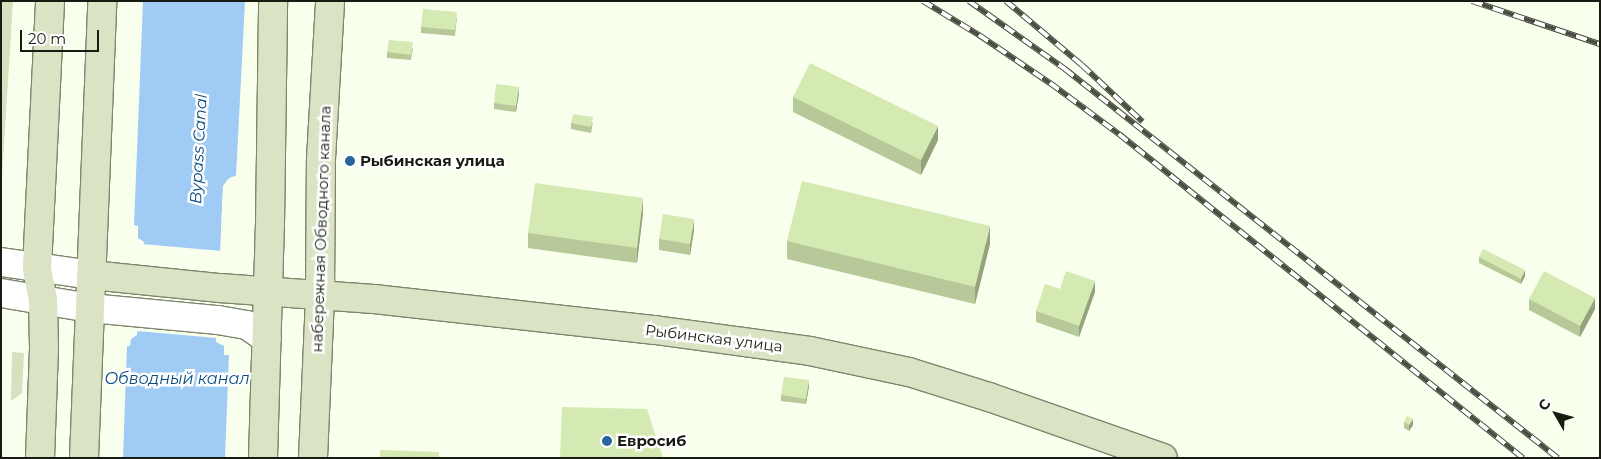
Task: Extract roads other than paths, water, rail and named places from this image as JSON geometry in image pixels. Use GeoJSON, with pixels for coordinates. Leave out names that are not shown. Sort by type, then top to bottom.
{"type":"FeatureCollection","features":[{"type":"Feature","properties":{"kind":"main road"},"geometry":{"type":"LineString","coordinates":[[40,458],[44,347],[43,300],[37,268],[50,1]]}},
{"type":"Feature","properties":{"kind":"main road"},"geometry":{"type":"LineString","coordinates":[[262,458],[267,339],[273,1]]}},
{"type":"Feature","properties":{"kind":"main road","name":"набережная Обводного канала"},"geometry":{"type":"LineString","coordinates":[[313,458],[320,296],[321,159],[330,1]]}},
{"type":"Feature","properties":{"kind":"main road"},"geometry":{"type":"LineString","coordinates":[[84,458],[102,5]]}},
{"type":"Feature","properties":{"kind":"main road","name":"Рыбинская улица"},"geometry":{"type":"LineString","coordinates":[[91,275],[220,288],[428,305],[810,351],[909,372],[989,397],[1163,458]]}},
{"type":"Feature","properties":{"kind":"street"},"geometry":{"type":"LineString","coordinates":[[1,262],[91,275]]}},
{"type":"Feature","properties":{"kind":"street"},"geometry":{"type":"LineString","coordinates":[[1,293],[90,308],[138,311],[247,325],[267,339]]}},
{"type":"Feature","properties":{"kind":"water","name":"Обводный канал"},"geometry":{"type":"Polygon","coordinates":[[[143,1],[245,1],[236,176],[231,177],[223,186],[216,342],[224,346],[224,355],[229,355],[225,458],[123,458],[127,346],[130,346],[131,339],[137,335],[144,242],[138,238],[138,226],[134,225],[143,1]]]}},
{"type":"Feature","properties":{"kind":"railway"},"geometry":{"type":"LineString","coordinates":[[923,1],[979,35],[1050,83],[1119,134],[1523,458]]}},
{"type":"Feature","properties":{"kind":"railway"},"geometry":{"type":"LineString","coordinates":[[969,1],[1065,69],[1558,458]]}},
{"type":"Feature","properties":{"kind":"railway"},"geometry":{"type":"LineString","coordinates":[[1006,1],[1082,65],[1143,122]]}},
{"type":"Feature","properties":{"kind":"railway"},"geometry":{"type":"LineString","coordinates":[[1472,1],[1600,44]]}},
{"type":"Feature","properties":{"kind":"place","name":"Рыбинская улица"},"geometry":{"type":"Point","coordinates":[350,161]}},
{"type":"Feature","properties":{"kind":"place","name":"Евросиб"},"geometry":{"type":"Point","coordinates":[607,441]}},
{"type":"Feature","properties":{"kind":"water label","name":"Bypass Canal"},"geometry":{"type":"Point","coordinates":[199,149]}}]}
